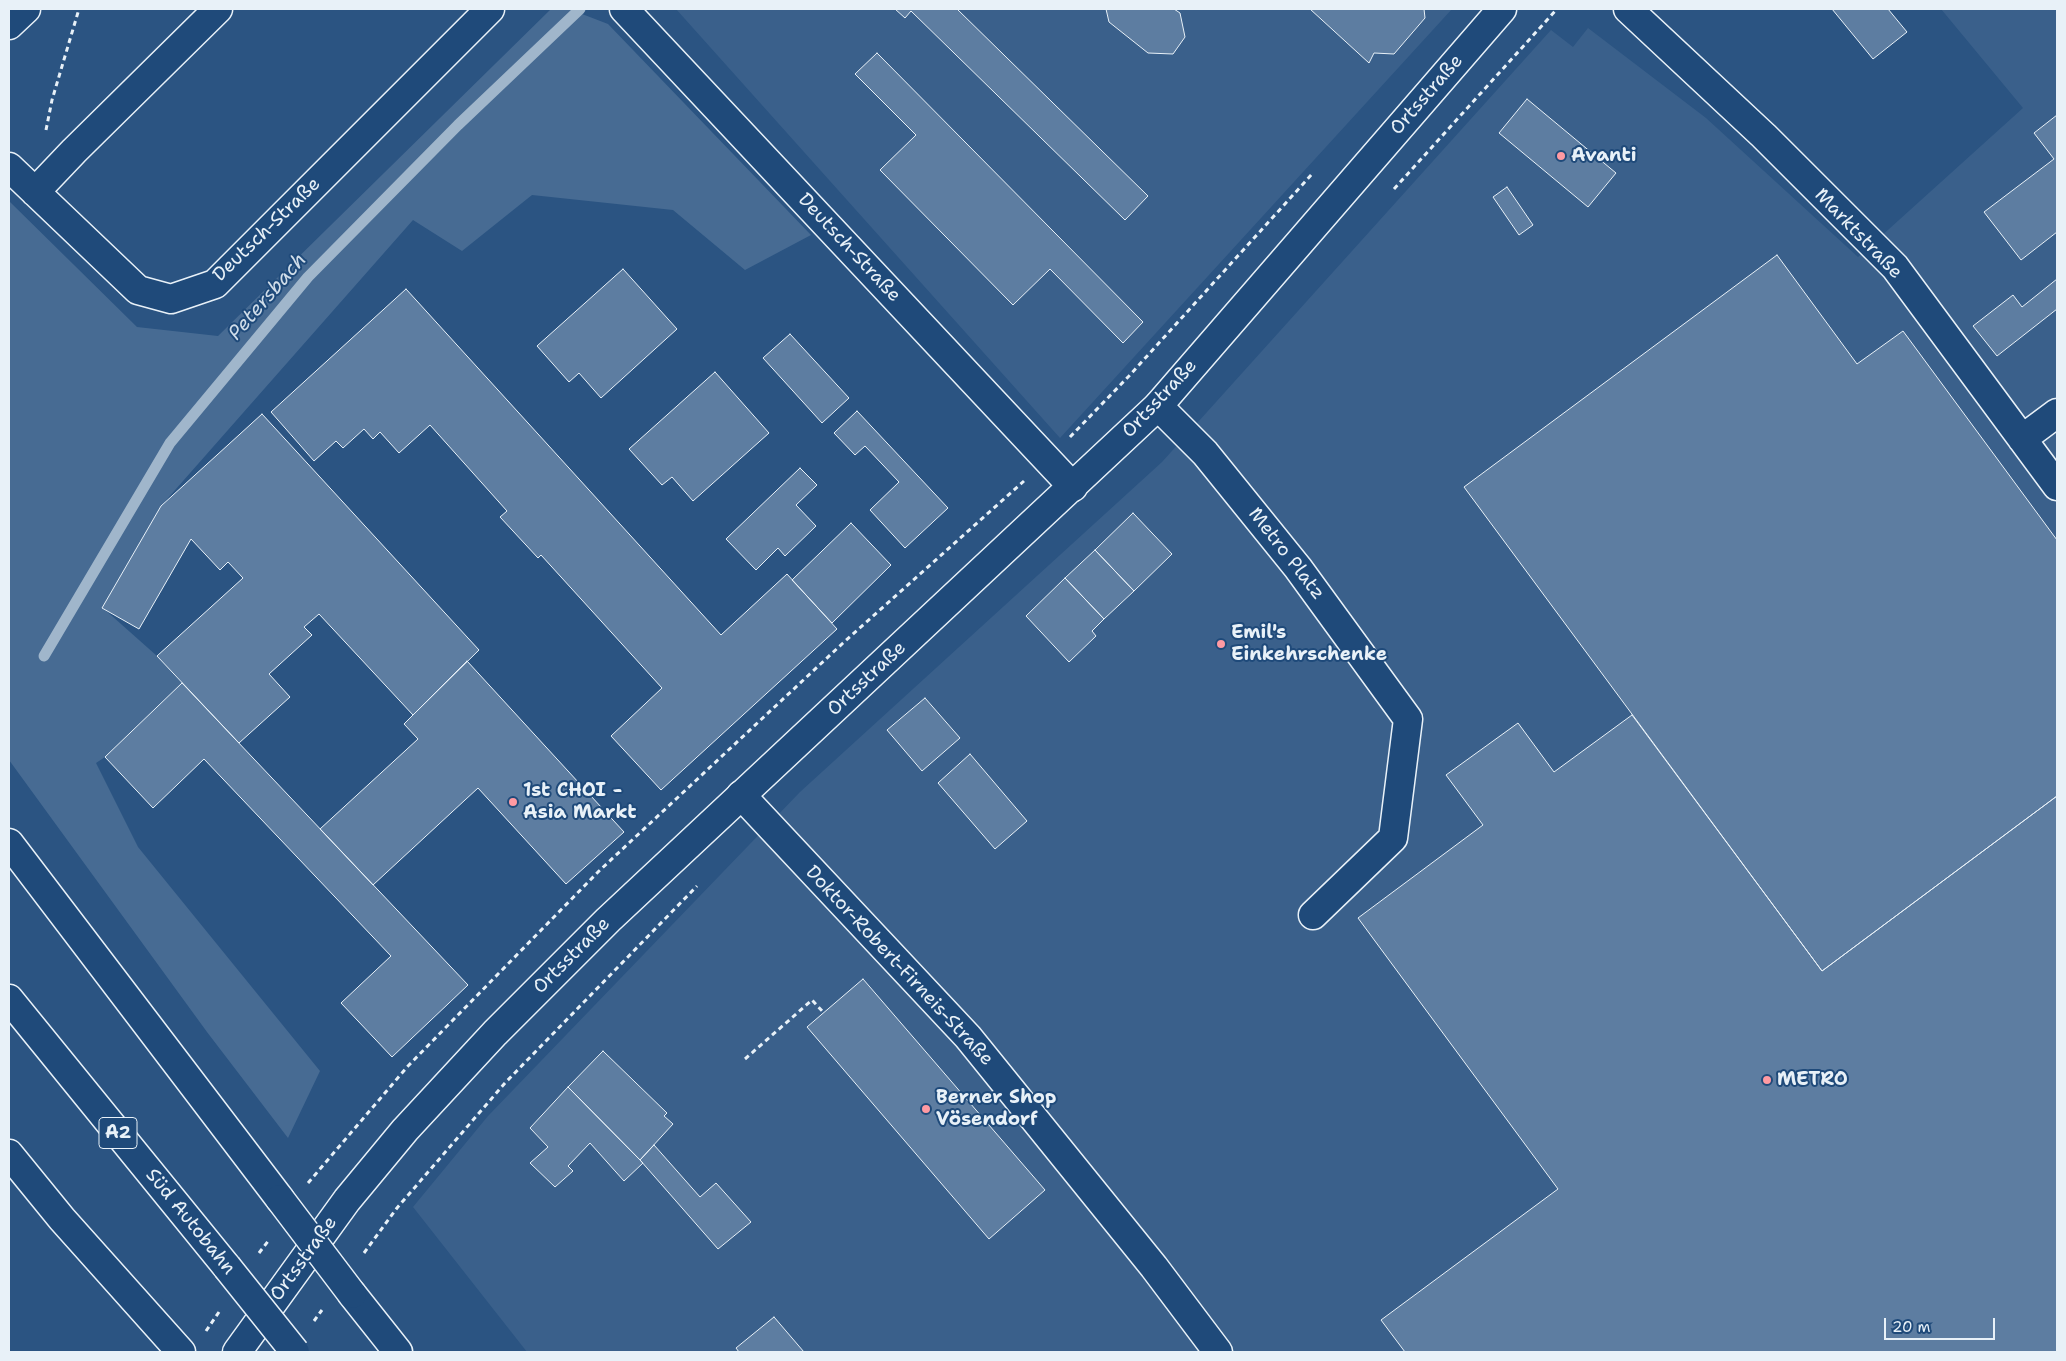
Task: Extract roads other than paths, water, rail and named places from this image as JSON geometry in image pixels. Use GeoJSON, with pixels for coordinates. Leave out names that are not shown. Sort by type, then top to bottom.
{"type":"FeatureCollection","features":[{"type":"Feature","properties":{"kind":"main road"},"geometry":{"type":"LineString","coordinates":[[9,25],[26,9]]}},
{"type":"Feature","properties":{"kind":"main road"},"geometry":{"type":"LineString","coordinates":[[36,192],[74,151],[218,9]]}},
{"type":"Feature","properties":{"kind":"main road","name":"Deutsch-Straße"},"geometry":{"type":"LineString","coordinates":[[9,167],[138,290],[171,298],[215,284],[490,9]]}},
{"type":"Feature","properties":{"kind":"main road","name":"Deutsch-Straße"},"geometry":{"type":"LineString","coordinates":[[624,9],[1073,487]]}},
{"type":"Feature","properties":{"kind":"main road","name":"Ortsstraße"},"geometry":{"type":"LineString","coordinates":[[237,1352],[347,1200],[405,1130],[495,1033],[601,927],[1158,406],[1502,9]]}},
{"type":"Feature","properties":{"kind":"main road","name":"Marktstraße"},"geometry":{"type":"LineString","coordinates":[[1628,9],[1764,136],[1895,267],[2057,486]]}},
{"type":"Feature","properties":{"kind":"main road","name":"Metro Platz"},"geometry":{"type":"LineString","coordinates":[[1158,406],[1206,453],[1292,560],[1408,718],[1392,838],[1313,915]]}},
{"type":"Feature","properties":{"kind":"main road"},"geometry":{"type":"LineString","coordinates":[[2022,439],[2057,413]]}},
{"type":"Feature","properties":{"kind":"main road","name":"Doktor-Robert-Firneis-Straße"},"geometry":{"type":"LineString","coordinates":[[741,796],[968,1037],[1154,1267],[1218,1352]]}},
{"type":"Feature","properties":{"kind":"main road"},"geometry":{"type":"LineString","coordinates":[[9,843],[398,1352]]}},
{"type":"Feature","properties":{"kind":"main road","name":"Süd Autobahn"},"geometry":{"type":"LineString","coordinates":[[9,999],[295,1352]]}},
{"type":"Feature","properties":{"kind":"main road"},"geometry":{"type":"LineString","coordinates":[[9,1154],[62,1219],[185,1344]]}},
{"type":"Feature","properties":{"kind":"main road"},"geometry":{"type":"LineString","coordinates":[[9,1176],[62,1219]]}},
{"type":"Feature","properties":{"kind":"waterway","name":"Petersbach"},"geometry":{"type":"LineString","coordinates":[[44,656],[170,443],[308,277],[458,125],[580,9]]}},
{"type":"Feature","properties":{"kind":"place","name":"Avanti"},"geometry":{"type":"Point","coordinates":[1561,156]}},
{"type":"Feature","properties":{"kind":"place","name":"Emil's Einkehrschenke"},"geometry":{"type":"Point","coordinates":[1221,644]}},
{"type":"Feature","properties":{"kind":"place","name":"1st CHOI - Asia Markt"},"geometry":{"type":"Point","coordinates":[513,802]}},
{"type":"Feature","properties":{"kind":"place","name":"METRO"},"geometry":{"type":"Point","coordinates":[1767,1080]}},
{"type":"Feature","properties":{"kind":"place","name":"Berner Shop Vösendorf"},"geometry":{"type":"Point","coordinates":[926,1109]}}]}
